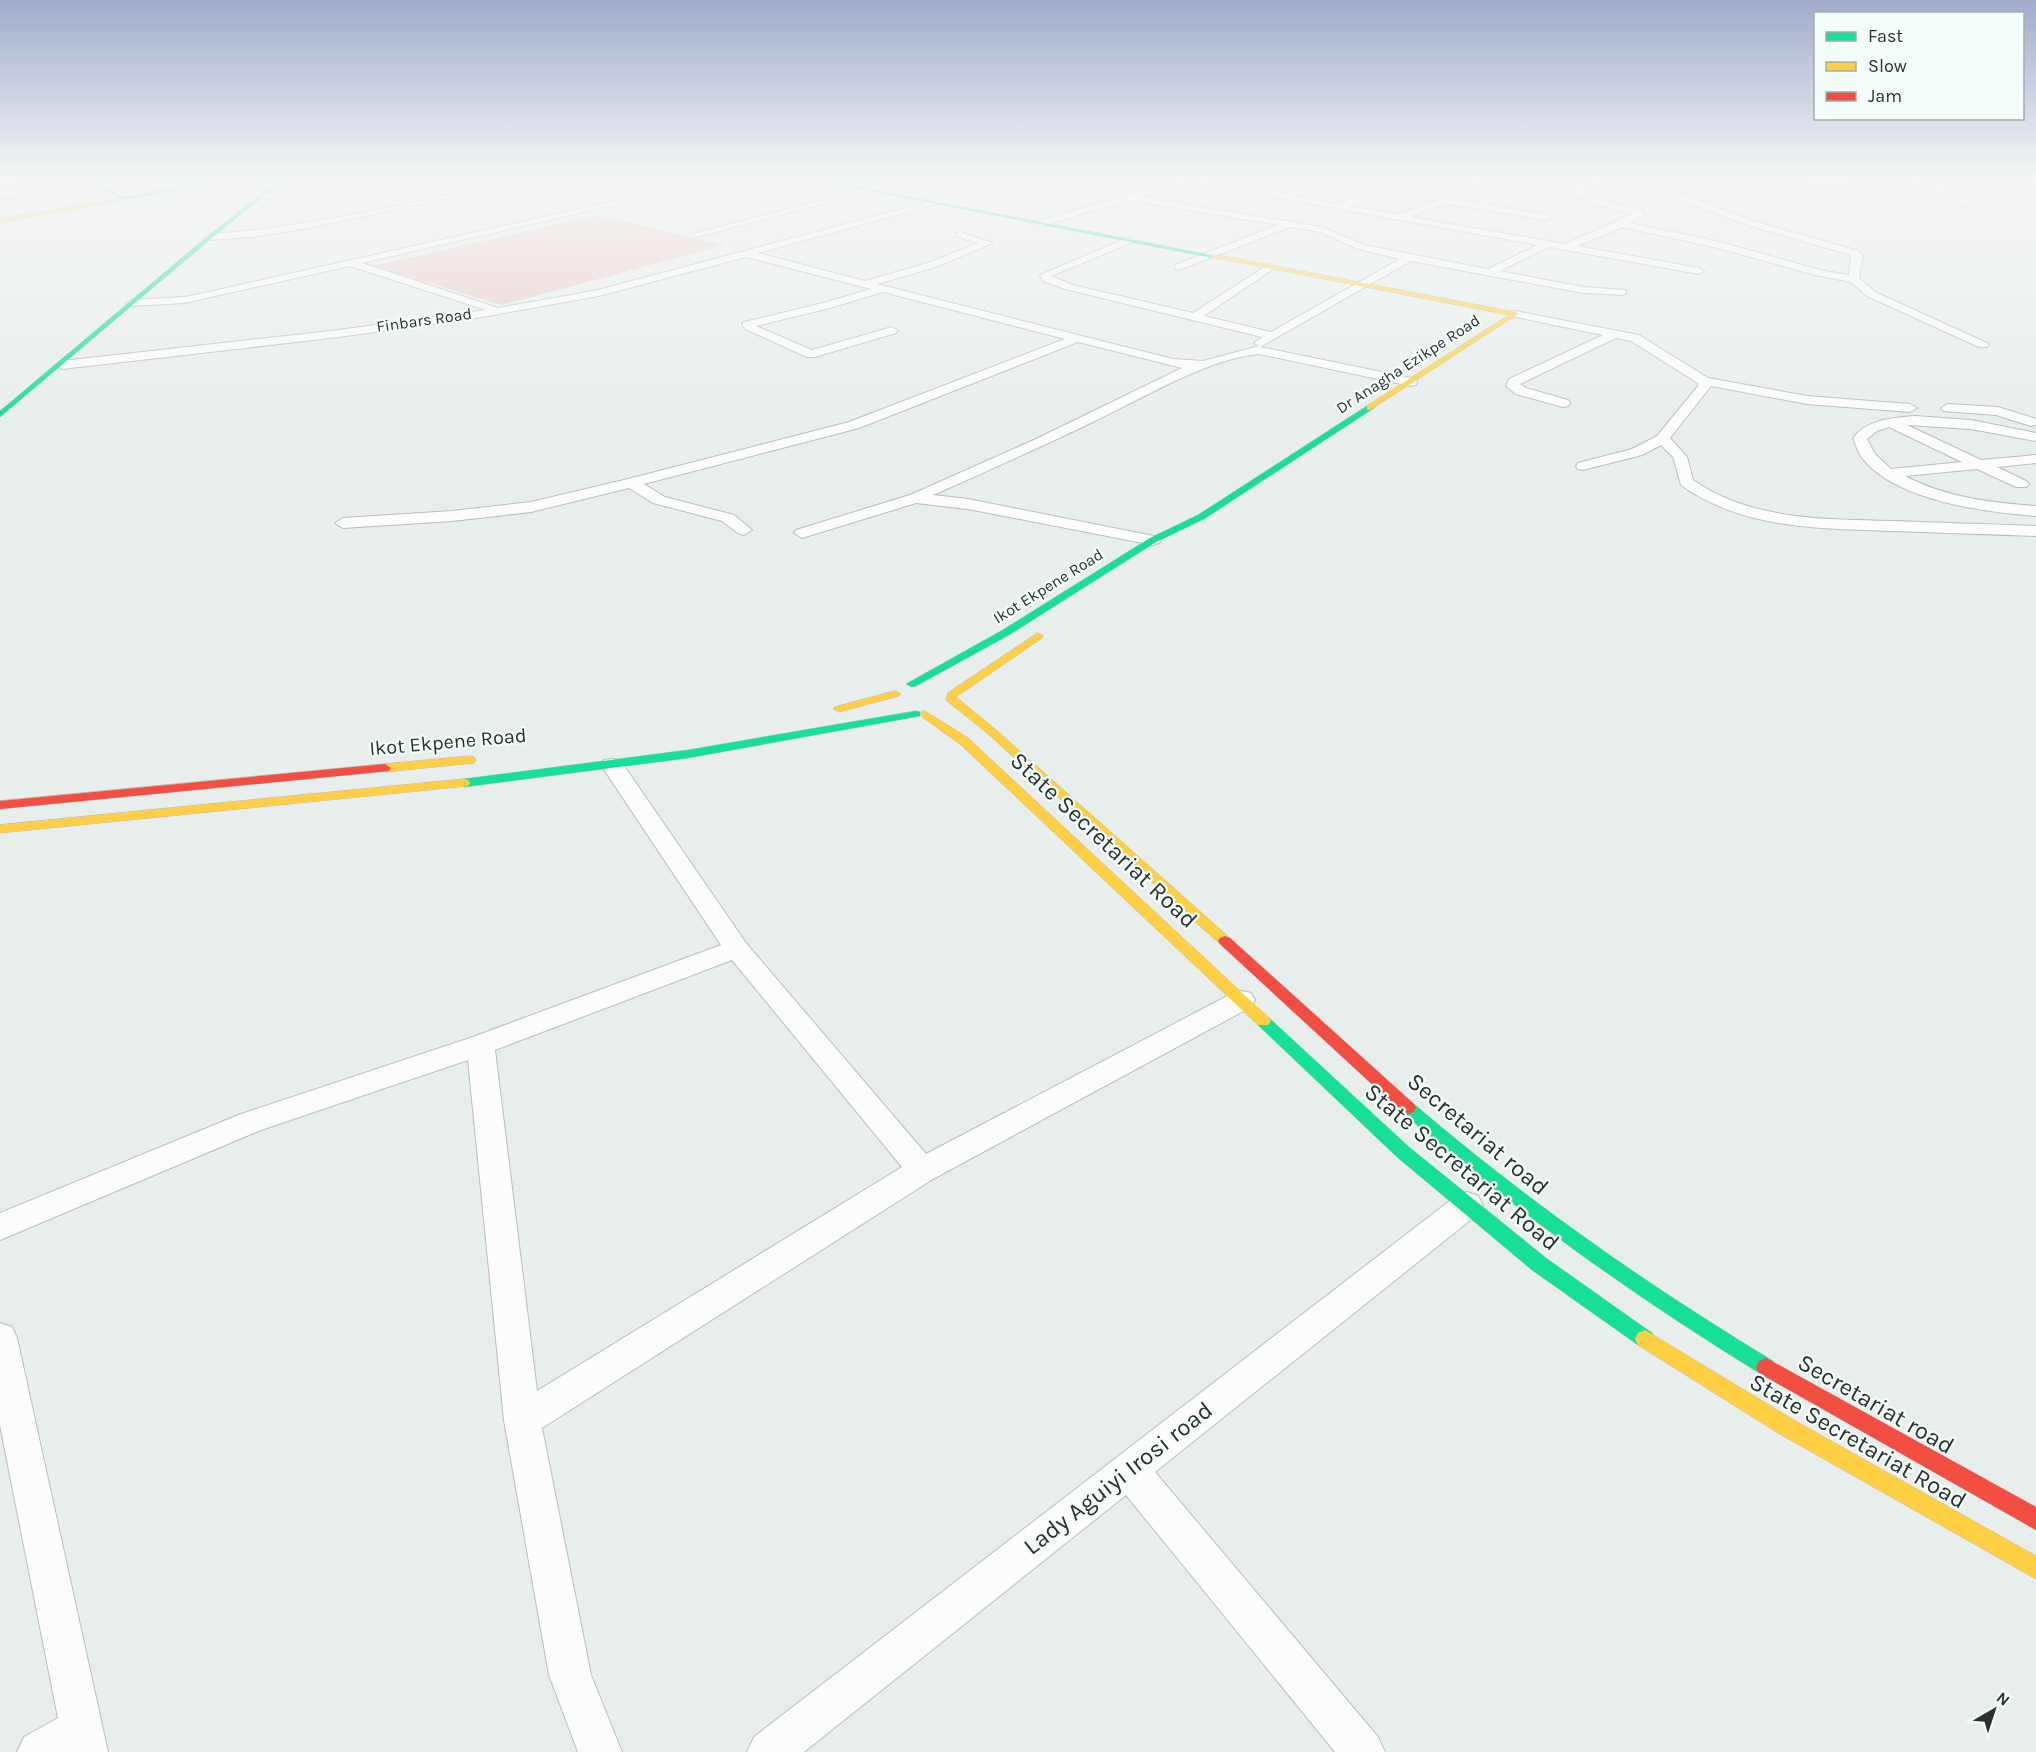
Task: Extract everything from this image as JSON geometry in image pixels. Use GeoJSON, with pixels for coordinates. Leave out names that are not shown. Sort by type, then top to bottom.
{"type":"FeatureCollection","features":[{"type":"Feature","properties":{"kind":"street"},"geometry":{"type":"LineString","coordinates":[[0,415],[62,365],[182,261]]}},
{"type":"Feature","properties":{"kind":"street"},"geometry":{"type":"LineString","coordinates":[[132,303],[184,300],[365,261]]}},
{"type":"Feature","properties":{"kind":"street","name":"Finbars Road"},"geometry":{"type":"LineString","coordinates":[[62,365],[499,310],[599,293],[721,261]]}},
{"type":"Feature","properties":{"kind":"street"},"geometry":{"type":"LineString","coordinates":[[773,261],[1173,363],[1200,365]]}},
{"type":"Feature","properties":{"kind":"street"},"geometry":{"type":"LineString","coordinates":[[867,284],[943,261]]}},
{"type":"Feature","properties":{"kind":"street"},"geometry":{"type":"LineString","coordinates":[[1080,261],[1045,275],[1047,279],[1069,287],[1274,336]]}},
{"type":"Feature","properties":{"kind":"street"},"geometry":{"type":"LineString","coordinates":[[1179,267],[1195,261]]}},
{"type":"Feature","properties":{"kind":"street","name":"Dr Anagha Ezikpe Road"},"geometry":{"type":"LineString","coordinates":[[1238,261],[1515,314]]}},
{"type":"Feature","properties":{"kind":"street"},"geometry":{"type":"LineString","coordinates":[[802,533],[915,498],[1041,442],[1200,365],[1252,349],[1405,261]]}},
{"type":"Feature","properties":{"kind":"street"},"geometry":{"type":"LineString","coordinates":[[1424,261],[1583,290],[1622,292]]}},
{"type":"Feature","properties":{"kind":"street"},"geometry":{"type":"LineString","coordinates":[[1489,273],[1514,261]]}},
{"type":"Feature","properties":{"kind":"street"},"geometry":{"type":"LineString","coordinates":[[1643,261],[1700,271]]}},
{"type":"Feature","properties":{"kind":"street"},"geometry":{"type":"LineString","coordinates":[[1775,261],[1818,273],[1854,279],[1871,294],[1983,344]]}},
{"type":"Feature","properties":{"kind":"street"},"geometry":{"type":"LineString","coordinates":[[1854,279],[1857,261]]}},
{"type":"Feature","properties":{"kind":"street"},"geometry":{"type":"LineString","coordinates":[[351,264],[499,310]]}},
{"type":"Feature","properties":{"kind":"street"},"geometry":{"type":"LineString","coordinates":[[1195,317],[1269,267]]}},
{"type":"Feature","properties":{"kind":"street"},"geometry":{"type":"LineString","coordinates":[[884,288],[800,313],[748,324],[749,327],[811,354],[892,331]]}},
{"type":"Feature","properties":{"kind":"street"},"geometry":{"type":"LineString","coordinates":[[1515,314],[1617,333],[1648,344],[1704,381],[1762,394],[1821,403],[1983,409],[2016,416],[2036,424]]}},
{"type":"Feature","properties":{"kind":"street","name":"Dr Anagha Ezikpe Road"},"geometry":{"type":"LineString","coordinates":[[1201,517],[1515,314]]}},
{"type":"Feature","properties":{"kind":"street"},"geometry":{"type":"LineString","coordinates":[[1563,403],[1521,391],[1514,386],[1514,382],[1617,333]]}},
{"type":"Feature","properties":{"kind":"street"},"geometry":{"type":"LineString","coordinates":[[343,524],[452,516],[531,507],[631,483],[854,425],[1075,339]]}},
{"type":"Feature","properties":{"kind":"street"},"geometry":{"type":"LineString","coordinates":[[1252,349],[1411,382]]}},
{"type":"Feature","properties":{"kind":"street"},"geometry":{"type":"LineString","coordinates":[[1583,466],[1637,452],[1662,439],[1705,386],[1704,381]]}},
{"type":"Feature","properties":{"kind":"street"},"geometry":{"type":"LineString","coordinates":[[1853,405],[2021,484]]}},
{"type":"Feature","properties":{"kind":"street"},"geometry":{"type":"LineString","coordinates":[[2036,437],[2003,429],[1960,423],[1889,423],[1878,424],[1867,429],[1860,438],[1865,455],[1888,473],[1947,497],[1986,506],[2036,511]]}},
{"type":"Feature","properties":{"kind":"street"},"geometry":{"type":"LineString","coordinates":[[1662,439],[1675,450],[1683,461],[1686,482],[1699,492],[1732,507],[1774,519],[1806,523],[2036,531]]}},
{"type":"Feature","properties":{"kind":"street"},"geometry":{"type":"LineString","coordinates":[[1888,473],[2036,459]]}},
{"type":"Feature","properties":{"kind":"street"},"geometry":{"type":"LineString","coordinates":[[631,483],[659,500],[728,518],[744,530]]}},
{"type":"Feature","properties":{"kind":"street"},"geometry":{"type":"LineString","coordinates":[[915,498],[968,504],[1156,546]]}},
{"type":"Feature","properties":{"kind":"street","name":"Ikot Ekpene Road"},"geometry":{"type":"LineString","coordinates":[[895,694],[1156,546],[1201,517]]}},
{"type":"Feature","properties":{"kind":"street"},"geometry":{"type":"LineString","coordinates":[[0,829],[384,792],[612,765],[843,730],[947,707],[952,698],[1051,627]]}},
{"type":"Feature","properties":{"kind":"street","name":"Secretariat road"},"geometry":{"type":"LineString","coordinates":[[912,684],[933,683],[942,686],[952,698],[1435,1132],[1571,1240],[1683,1317],[1724,1342],[1816,1397],[2036,1519]]}},
{"type":"Feature","properties":{"kind":"street"},"geometry":{"type":"LineString","coordinates":[[826,713],[895,694]]}},
{"type":"Feature","properties":{"kind":"street","name":"State Secretariat Road"},"geometry":{"type":"LineString","coordinates":[[895,694],[893,700],[897,706],[921,714],[964,741],[1403,1152],[1539,1264],[1651,1343],[1785,1426],[2036,1569]]}},
{"type":"Feature","properties":{"kind":"street","name":"Ikot Ekpene Road"},"geometry":{"type":"LineString","coordinates":[[0,805],[488,758]]}},
{"type":"Feature","properties":{"kind":"street"},"geometry":{"type":"LineString","coordinates":[[612,765],[737,949],[922,1170]]}},
{"type":"Feature","properties":{"kind":"street"},"geometry":{"type":"LineString","coordinates":[[0,1227],[251,1122],[480,1045],[737,949]]}},
{"type":"Feature","properties":{"kind":"street"},"geometry":{"type":"LineString","coordinates":[[522,1420],[922,1170],[1242,1000]]}},
{"type":"Feature","properties":{"kind":"street"},"geometry":{"type":"LineString","coordinates":[[480,1045],[522,1420],[570,1675],[600,1752]]}},
{"type":"Feature","properties":{"kind":"street","name":"Lady Aguiyi Irosi road"},"geometry":{"type":"LineString","coordinates":[[770,1752],[1467,1205]]}},
{"type":"Feature","properties":{"kind":"street"},"geometry":{"type":"LineString","coordinates":[[0,1338],[84,1740],[39,1752]]}},
{"type":"Feature","properties":{"kind":"street"},"geometry":{"type":"LineString","coordinates":[[1128,1470],[1363,1752]]}},
{"type":"Feature","properties":{"kind":"shaded area"},"geometry":{"type":"Polygon","coordinates":[[[397,261],[666,261],[501,305],[374,266],[397,261]]]}},
{"type":"Feature","properties":{"kind":"traffic: fast"},"geometry":{"type":"LineString","coordinates":[[0,415],[182,261]]}},
{"type":"Feature","properties":{"kind":"traffic: fast"},"geometry":{"type":"LineString","coordinates":[[912,684],[1005,633],[1153,540],[1201,517],[1370,408]]}},
{"type":"Feature","properties":{"kind":"traffic: fast"},"geometry":{"type":"LineString","coordinates":[[464,783],[688,754],[916,714]]}},
{"type":"Feature","properties":{"kind":"traffic: fast"},"geometry":{"type":"LineString","coordinates":[[1263,1021],[1403,1152],[1539,1264],[1645,1339]]}},
{"type":"Feature","properties":{"kind":"traffic: fast"},"geometry":{"type":"LineString","coordinates":[[1408,1108],[1493,1180],[1581,1246],[1626,1278],[1766,1367]]}},
{"type":"Feature","properties":{"kind":"traffic: slow"},"geometry":{"type":"LineString","coordinates":[[1238,261],[1515,314],[1370,408]]}},
{"type":"Feature","properties":{"kind":"traffic: slow"},"geometry":{"type":"LineString","coordinates":[[952,695],[1038,636]]}},
{"type":"Feature","properties":{"kind":"traffic: slow"},"geometry":{"type":"LineString","coordinates":[[839,709],[895,694]]}},
{"type":"Feature","properties":{"kind":"traffic: slow"},"geometry":{"type":"LineString","coordinates":[[952,700],[991,731],[1225,941]]}},
{"type":"Feature","properties":{"kind":"traffic: slow"},"geometry":{"type":"LineString","coordinates":[[925,714],[964,741],[1263,1021]]}},
{"type":"Feature","properties":{"kind":"traffic: slow"},"geometry":{"type":"LineString","coordinates":[[385,768],[470,760]]}},
{"type":"Feature","properties":{"kind":"traffic: slow"},"geometry":{"type":"LineString","coordinates":[[0,829],[464,783]]}},
{"type":"Feature","properties":{"kind":"traffic: slow"},"geometry":{"type":"LineString","coordinates":[[1645,1339],[1785,1426],[2036,1568]]}},
{"type":"Feature","properties":{"kind":"traffic: jam"},"geometry":{"type":"LineString","coordinates":[[0,805],[385,768]]}},
{"type":"Feature","properties":{"kind":"traffic: jam"},"geometry":{"type":"LineString","coordinates":[[1225,941],[1408,1108]]}},
{"type":"Feature","properties":{"kind":"traffic: jam"},"geometry":{"type":"LineString","coordinates":[[1766,1367],[2036,1519]]}}]}
